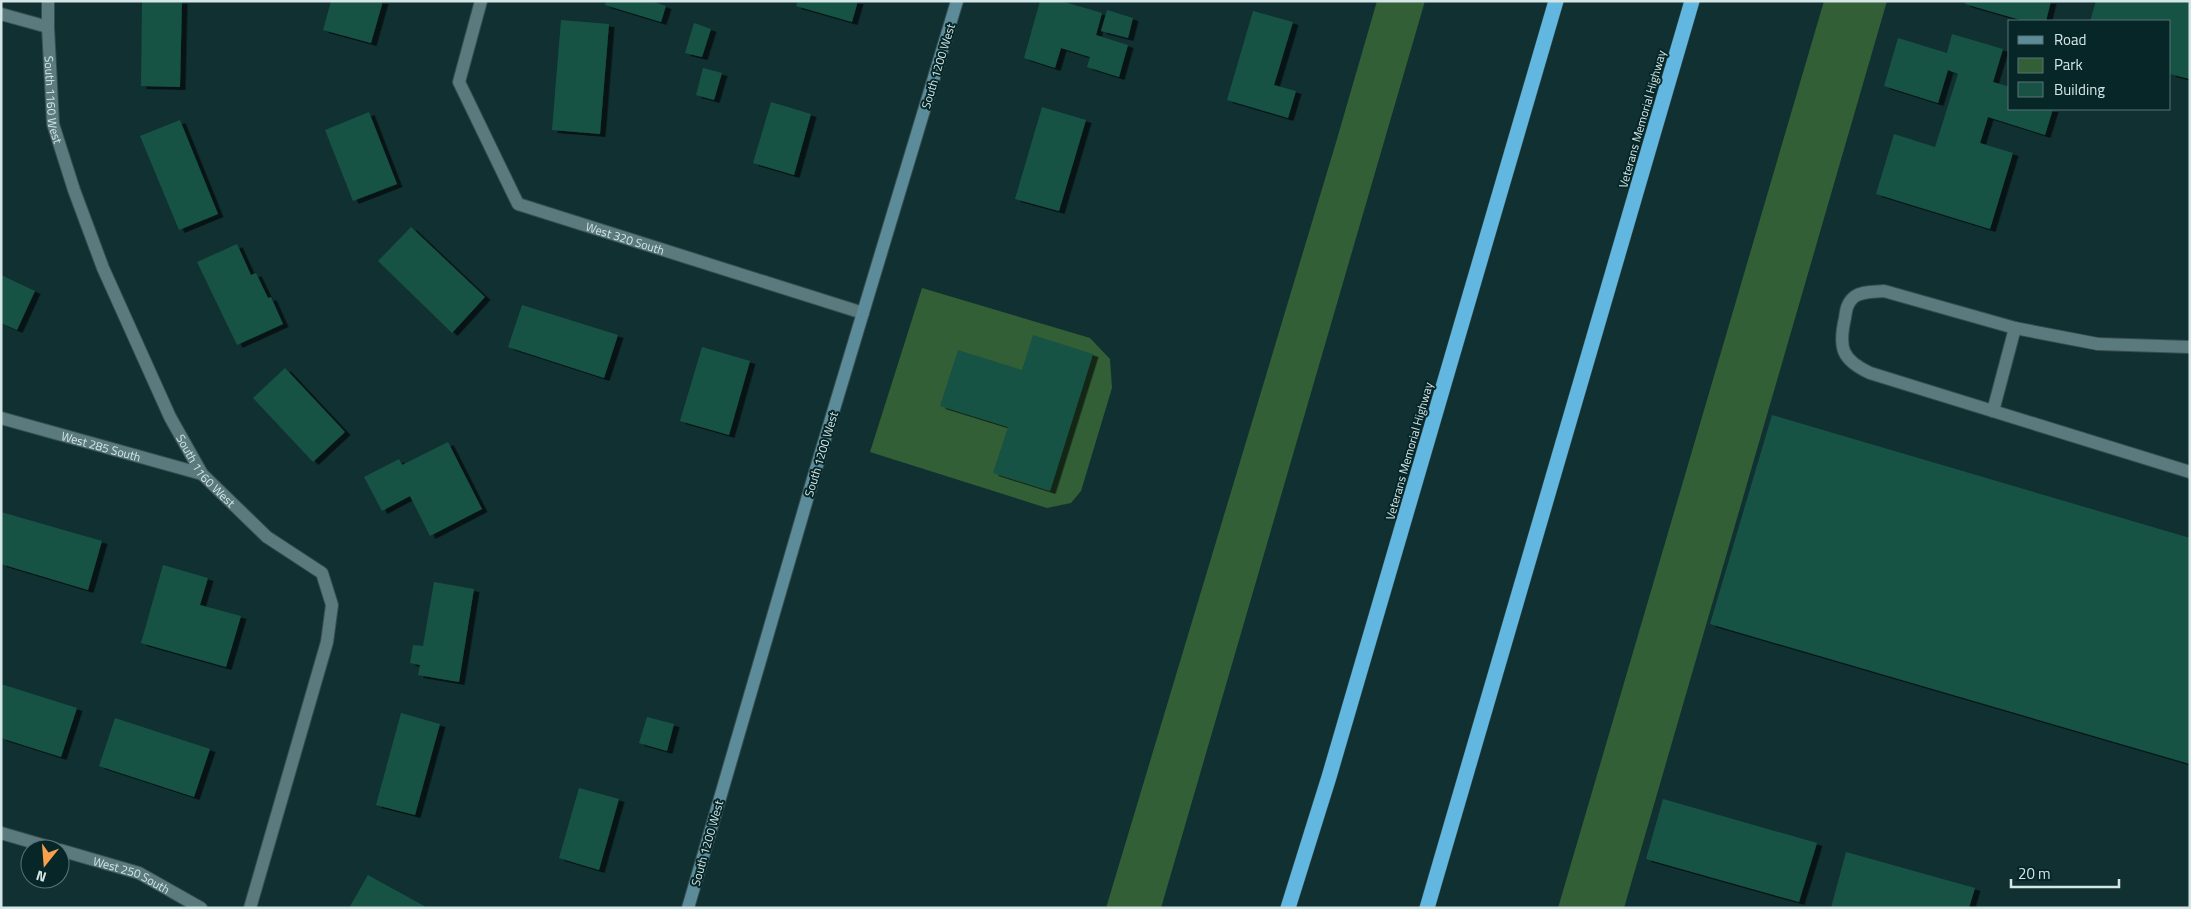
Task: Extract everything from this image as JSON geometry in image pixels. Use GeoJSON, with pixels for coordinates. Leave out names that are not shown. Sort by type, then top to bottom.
{"type":"FeatureCollection","features":[{"type":"Feature","properties":{"kind":"highway","name":"Veterans Memorial Highway"},"geometry":{"type":"LineString","coordinates":[[1288,908],[1329,777],[1556,1]]}},
{"type":"Feature","properties":{"kind":"highway","name":"Veterans Memorial Highway"},"geometry":{"type":"LineString","coordinates":[[1426,908],[1692,1]]}},
{"type":"Feature","properties":{"kind":"main road","name":"South 1200 West"},"geometry":{"type":"LineString","coordinates":[[688,908],[957,1]]}},
{"type":"Feature","properties":{"kind":"street","name":"South 1160 West"},"geometry":{"type":"LineString","coordinates":[[48,1],[52,124],[102,268],[170,417],[202,474],[267,537],[322,573],[332,605],[327,642],[250,908]]}},
{"type":"Feature","properties":{"kind":"street","name":"West 320 South"},"geometry":{"type":"LineString","coordinates":[[481,1],[459,82],[518,204],[863,313]]}},
{"type":"Feature","properties":{"kind":"street"},"geometry":{"type":"LineString","coordinates":[[1,14],[48,27]]}},
{"type":"Feature","properties":{"kind":"street"},"geometry":{"type":"LineString","coordinates":[[2190,347],[2098,344],[2015,328],[1884,291],[1866,292],[1855,296],[1848,304],[1841,337],[1844,353],[1856,366],[1870,373],[2190,472]]}},
{"type":"Feature","properties":{"kind":"street"},"geometry":{"type":"LineString","coordinates":[[1993,411],[2015,328]]}},
{"type":"Feature","properties":{"kind":"street","name":"West 285 South"},"geometry":{"type":"LineString","coordinates":[[1,418],[202,474]]}},
{"type":"Feature","properties":{"kind":"street"},"geometry":{"type":"LineString","coordinates":[[1,833],[22,839]]}},
{"type":"Feature","properties":{"kind":"street","name":"West 250 South"},"geometry":{"type":"LineString","coordinates":[[70,853],[139,873],[201,908]]}},
{"type":"Feature","properties":{"kind":"green space"},"geometry":{"type":"Polygon","coordinates":[[[1377,1],[1425,1],[1161,908],[1106,908],[1337,139],[1377,1]]]}},
{"type":"Feature","properties":{"kind":"green space"},"geometry":{"type":"Polygon","coordinates":[[[1824,1],[1887,1],[1624,908],[1558,908],[1824,1]]]}},
{"type":"Feature","properties":{"kind":"green space"},"geometry":{"type":"Polygon","coordinates":[[[922,288],[1090,338],[1110,359],[1112,388],[1081,491],[1071,503],[1047,508],[870,452],[922,288]]]}},
{"type":"Feature","properties":{"kind":"building"},"geometry":{"type":"Polygon","coordinates":[[[142,1],[182,1],[180,87],[141,86],[142,1]]]}},
{"type":"Feature","properties":{"kind":"building"},"geometry":{"type":"Polygon","coordinates":[[[331,1],[383,1],[371,43],[323,30],[331,1]]]}},
{"type":"Feature","properties":{"kind":"building"},"geometry":{"type":"Polygon","coordinates":[[[606,1],[651,1],[666,6],[661,22],[605,5],[606,1]]]}},
{"type":"Feature","properties":{"kind":"building"},"geometry":{"type":"Polygon","coordinates":[[[798,1],[858,1],[852,22],[796,6],[798,1]]]}},
{"type":"Feature","properties":{"kind":"building"},"geometry":{"type":"Polygon","coordinates":[[[1040,1],[1061,1],[1102,13],[1096,35],[1128,45],[1119,77],[1087,67],[1090,57],[1061,48],[1055,68],[1024,58],[1040,1]]]}},
{"type":"Feature","properties":{"kind":"building"},"geometry":{"type":"Polygon","coordinates":[[[1965,1],[2051,1],[2046,20],[2021,20],[1965,4],[1965,1]]]}},
{"type":"Feature","properties":{"kind":"building"},"geometry":{"type":"Polygon","coordinates":[[[2096,1],[2190,1],[2190,79],[2171,74],[2171,20],[2090,20],[2096,1]]]}},
{"type":"Feature","properties":{"kind":"building"},"geometry":{"type":"Polygon","coordinates":[[[1107,10],[1133,18],[1128,38],[1101,31],[1107,10]]]}},
{"type":"Feature","properties":{"kind":"building"},"geometry":{"type":"Polygon","coordinates":[[[1253,11],[1293,22],[1274,85],[1296,91],[1288,118],[1227,100],[1253,11]]]}},
{"type":"Feature","properties":{"kind":"building"},"geometry":{"type":"Polygon","coordinates":[[[561,20],[609,24],[600,134],[552,130],[561,20]]]}},
{"type":"Feature","properties":{"kind":"building"},"geometry":{"type":"Polygon","coordinates":[[[694,23],[711,29],[702,57],[685,53],[694,23]]]}},
{"type":"Feature","properties":{"kind":"building"},"geometry":{"type":"Polygon","coordinates":[[[1952,34],[2003,49],[1993,82],[2008,86],[2008,110],[2053,110],[2045,135],[1988,117],[1980,143],[2013,153],[1990,229],[1876,194],[1894,134],[1935,147],[1958,74],[1948,70],[1938,103],[1884,86],[1898,38],[1947,53],[1952,34]]]}},
{"type":"Feature","properties":{"kind":"building"},"geometry":{"type":"Polygon","coordinates":[[[703,68],[722,73],[714,100],[696,95],[703,68]]]}},
{"type":"Feature","properties":{"kind":"building"},"geometry":{"type":"Polygon","coordinates":[[[771,102],[811,114],[794,175],[753,163],[771,102]]]}},
{"type":"Feature","properties":{"kind":"building"},"geometry":{"type":"Polygon","coordinates":[[[1042,107],[1086,120],[1059,211],[1015,199],[1042,107]]]}},
{"type":"Feature","properties":{"kind":"building"},"geometry":{"type":"Polygon","coordinates":[[[369,112],[397,184],[353,201],[325,130],[369,112]]]}},
{"type":"Feature","properties":{"kind":"building"},"geometry":{"type":"Polygon","coordinates":[[[180,120],[218,214],[179,230],[140,136],[180,120]]]}},
{"type":"Feature","properties":{"kind":"building"},"geometry":{"type":"Polygon","coordinates":[[[411,227],[485,297],[452,333],[378,261],[411,227]]]}},
{"type":"Feature","properties":{"kind":"building"},"geometry":{"type":"Polygon","coordinates":[[[237,244],[251,275],[256,273],[268,298],[271,297],[283,324],[237,345],[197,262],[237,244]]]}},
{"type":"Feature","properties":{"kind":"building"},"geometry":{"type":"Polygon","coordinates":[[[1,275],[35,291],[17,330],[1,323],[1,275]]]}},
{"type":"Feature","properties":{"kind":"building"},"geometry":{"type":"Polygon","coordinates":[[[522,305],[618,335],[604,378],[508,347],[522,305]]]}},
{"type":"Feature","properties":{"kind":"building"},"geometry":{"type":"Polygon","coordinates":[[[1033,335],[1093,354],[1050,491],[993,473],[1008,427],[940,406],[958,350],[1022,370],[1033,335]]]}},
{"type":"Feature","properties":{"kind":"building"},"geometry":{"type":"Polygon","coordinates":[[[702,347],[750,361],[729,435],[680,421],[702,347]]]}},
{"type":"Feature","properties":{"kind":"building"},"geometry":{"type":"Polygon","coordinates":[[[285,368],[345,432],[313,462],[253,398],[285,368]]]}},
{"type":"Feature","properties":{"kind":"building"},"geometry":{"type":"Polygon","coordinates":[[[1772,415],[2190,538],[2190,764],[1710,624],[1772,415]]]}},
{"type":"Feature","properties":{"kind":"building"},"geometry":{"type":"Polygon","coordinates":[[[448,442],[482,509],[430,536],[410,496],[382,511],[364,477],[399,459],[402,465],[448,442]]]}},
{"type":"Feature","properties":{"kind":"building"},"geometry":{"type":"Polygon","coordinates":[[[1,512],[102,541],[88,590],[1,564],[1,512]]]}},
{"type":"Feature","properties":{"kind":"building"},"geometry":{"type":"Polygon","coordinates":[[[163,565],[208,578],[200,605],[241,616],[226,667],[141,643],[163,565]]]}},
{"type":"Feature","properties":{"kind":"building"},"geometry":{"type":"Polygon","coordinates":[[[434,582],[474,589],[459,682],[418,675],[420,665],[410,663],[413,645],[423,646],[434,582]]]}},
{"type":"Feature","properties":{"kind":"building"},"geometry":{"type":"Polygon","coordinates":[[[1,684],[77,708],[61,757],[1,738],[1,684]]]}},
{"type":"Feature","properties":{"kind":"building"},"geometry":{"type":"Polygon","coordinates":[[[401,713],[440,724],[415,815],[376,805],[401,713]]]}},
{"type":"Feature","properties":{"kind":"building"},"geometry":{"type":"Polygon","coordinates":[[[647,717],[674,724],[667,751],[639,743],[647,717]]]}},
{"type":"Feature","properties":{"kind":"building"},"geometry":{"type":"Polygon","coordinates":[[[115,718],[210,749],[194,797],[99,766],[115,718]]]}},
{"type":"Feature","properties":{"kind":"building"},"geometry":{"type":"Polygon","coordinates":[[[579,788],[619,799],[599,870],[559,858],[579,788]]]}},
{"type":"Feature","properties":{"kind":"building"},"geometry":{"type":"Polygon","coordinates":[[[1663,799],[1817,843],[1799,902],[1646,859],[1663,799]]]}},
{"type":"Feature","properties":{"kind":"building"},"geometry":{"type":"Polygon","coordinates":[[[1846,852],[1975,888],[1969,908],[1831,908],[1846,852]]]}},
{"type":"Feature","properties":{"kind":"building"},"geometry":{"type":"Polygon","coordinates":[[[368,875],[428,908],[349,908],[368,875]]]}}]}
